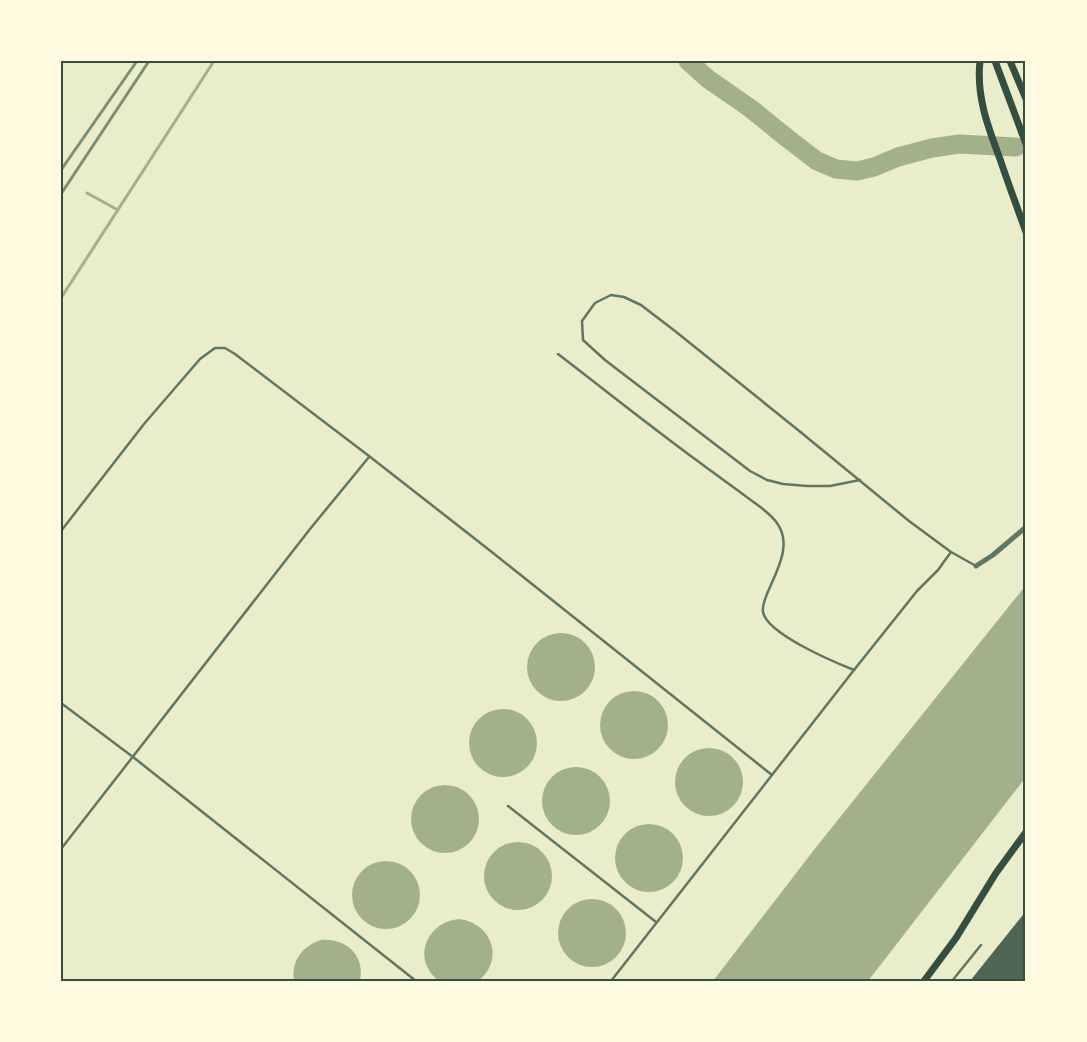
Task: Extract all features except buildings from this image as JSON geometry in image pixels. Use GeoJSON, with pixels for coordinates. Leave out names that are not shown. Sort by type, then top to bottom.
{"type":"FeatureCollection","features":[{"type":"Feature","properties":{"kind":"main road"},"geometry":{"type":"LineString","coordinates":[[980,61],[980,98],[1026,232]]}},
{"type":"Feature","properties":{"kind":"main road"},"geometry":{"type":"LineString","coordinates":[[995,61],[1026,144]]}},
{"type":"Feature","properties":{"kind":"main road"},"geometry":{"type":"LineString","coordinates":[[1010,61],[1026,99]]}},
{"type":"Feature","properties":{"kind":"main road"},"geometry":{"type":"LineString","coordinates":[[924,981],[956,938],[996,873],[1026,832]]}},
{"type":"Feature","properties":{"kind":"street"},"geometry":{"type":"LineString","coordinates":[[976,566],[993,555],[1026,527]]}},
{"type":"Feature","properties":{"kind":"lane"},"geometry":{"type":"LineString","coordinates":[[860,480],[830,486],[807,486],[783,484],[767,480],[750,471],[605,360],[583,340],[582,321],[595,303],[611,295],[641,305],[860,480],[909,521],[951,552],[976,566]]}},
{"type":"Feature","properties":{"kind":"lane"},"geometry":{"type":"LineString","coordinates":[[61,532],[144,424],[200,359],[215,348],[225,348],[369,456],[772,775]]}},
{"type":"Feature","properties":{"kind":"lane"},"geometry":{"type":"LineString","coordinates":[[558,354],[762,509],[777,523],[784,546],[778,568],[764,602],[763,613],[778,631],[795,642],[854,670]]}},
{"type":"Feature","properties":{"kind":"lane"},"geometry":{"type":"LineString","coordinates":[[61,849],[369,456]]}},
{"type":"Feature","properties":{"kind":"lane"},"geometry":{"type":"LineString","coordinates":[[611,981],[854,670],[951,552]]}},
{"type":"Feature","properties":{"kind":"lane"},"geometry":{"type":"LineString","coordinates":[[61,704],[132,757],[416,981]]}},
{"type":"Feature","properties":{"kind":"lane"},"geometry":{"type":"LineString","coordinates":[[508,806],[656,922]]}},
{"type":"Feature","properties":{"kind":"lane"},"geometry":{"type":"LineString","coordinates":[[952,981],[981,945]]}},
{"type":"Feature","properties":{"kind":"shaded area"},"geometry":{"type":"Polygon","coordinates":[[[1026,585],[1026,777],[868,981],[713,981],[817,846],[1026,585]]]}},
{"type":"Feature","properties":{"kind":"shaded area"},"geometry":{"type":"Polygon","coordinates":[[[561,633],[574,636],[585,643],[592,654],[595,667],[592,680],[585,691],[574,698],[561,701],[548,698],[537,691],[530,680],[527,667],[530,654],[537,643],[548,636],[561,633]]]}},
{"type":"Feature","properties":{"kind":"shaded area"},"geometry":{"type":"Polygon","coordinates":[[[634,691],[647,694],[658,701],[665,712],[668,725],[665,738],[658,749],[647,756],[634,759],[621,756],[610,749],[603,738],[600,725],[603,712],[610,701],[621,694],[634,691]]]}},
{"type":"Feature","properties":{"kind":"shaded area"},"geometry":{"type":"Polygon","coordinates":[[[503,709],[516,712],[527,719],[534,730],[537,743],[534,756],[527,767],[516,774],[503,777],[490,774],[479,767],[472,756],[469,743],[472,730],[479,719],[490,712],[503,709]]]}},
{"type":"Feature","properties":{"kind":"shaded area"},"geometry":{"type":"Polygon","coordinates":[[[709,748],[722,751],[733,758],[740,769],[743,782],[740,795],[733,806],[722,813],[709,816],[696,813],[685,806],[678,795],[675,782],[678,769],[685,758],[696,751],[709,748]]]}},
{"type":"Feature","properties":{"kind":"shaded area"},"geometry":{"type":"Polygon","coordinates":[[[576,767],[589,770],[600,777],[607,788],[610,801],[607,814],[600,825],[589,832],[576,835],[563,832],[552,825],[545,814],[542,801],[545,788],[552,777],[563,770],[576,767]]]}},
{"type":"Feature","properties":{"kind":"shaded area"},"geometry":{"type":"Polygon","coordinates":[[[445,785],[458,788],[469,795],[476,806],[479,819],[476,832],[469,843],[458,850],[445,853],[432,850],[421,843],[414,832],[411,819],[414,806],[421,795],[432,788],[445,785]]]}},
{"type":"Feature","properties":{"kind":"shaded area"},"geometry":{"type":"Polygon","coordinates":[[[649,824],[662,827],[673,834],[680,845],[683,858],[680,871],[673,882],[662,889],[649,892],[636,889],[625,882],[618,871],[615,858],[618,845],[625,834],[636,827],[649,824]]]}},
{"type":"Feature","properties":{"kind":"shaded area"},"geometry":{"type":"Polygon","coordinates":[[[518,842],[531,845],[542,852],[549,863],[552,876],[549,889],[542,900],[531,907],[518,910],[505,907],[494,900],[487,889],[484,876],[487,863],[494,852],[505,845],[518,842]]]}},
{"type":"Feature","properties":{"kind":"shaded area"},"geometry":{"type":"Polygon","coordinates":[[[386,861],[399,864],[410,871],[417,882],[420,895],[417,908],[410,919],[399,926],[386,929],[373,926],[362,919],[355,908],[352,895],[355,882],[362,871],[373,864],[386,861]]]}},
{"type":"Feature","properties":{"kind":"shaded area"},"geometry":{"type":"Polygon","coordinates":[[[592,899],[605,902],[616,909],[623,920],[626,933],[623,946],[616,957],[605,964],[592,967],[579,964],[568,957],[561,946],[558,933],[561,920],[568,909],[579,902],[592,899]]]}},
{"type":"Feature","properties":{"kind":"shaded area"},"geometry":{"type":"Polygon","coordinates":[[[459,919],[480,927],[487,935],[493,953],[491,963],[478,981],[439,981],[430,972],[426,963],[424,953],[426,943],[438,927],[459,919]]]}},
{"type":"Feature","properties":{"kind":"shaded area"},"geometry":{"type":"Polygon","coordinates":[[[321,940],[338,942],[352,950],[360,963],[360,981],[294,981],[294,967],[299,955],[308,946],[321,940]]]}},
{"type":"Feature","properties":{"kind":"waterway"},"geometry":{"type":"LineString","coordinates":[[61,298],[214,61]]}},
{"type":"Feature","properties":{"kind":"waterway"},"geometry":{"type":"LineString","coordinates":[[688,61],[708,79],[750,108],[817,161],[836,169],[857,171],[874,167],[898,157],[932,148],[959,144],[1016,147]]}},
{"type":"Feature","properties":{"kind":"waterway"},"geometry":{"type":"LineString","coordinates":[[87,193],[118,210]]}},
{"type":"Feature","properties":{"kind":"railway"},"geometry":{"type":"LineString","coordinates":[[61,170],[137,61]]}},
{"type":"Feature","properties":{"kind":"railway"},"geometry":{"type":"LineString","coordinates":[[61,194],[149,61]]}}]}
